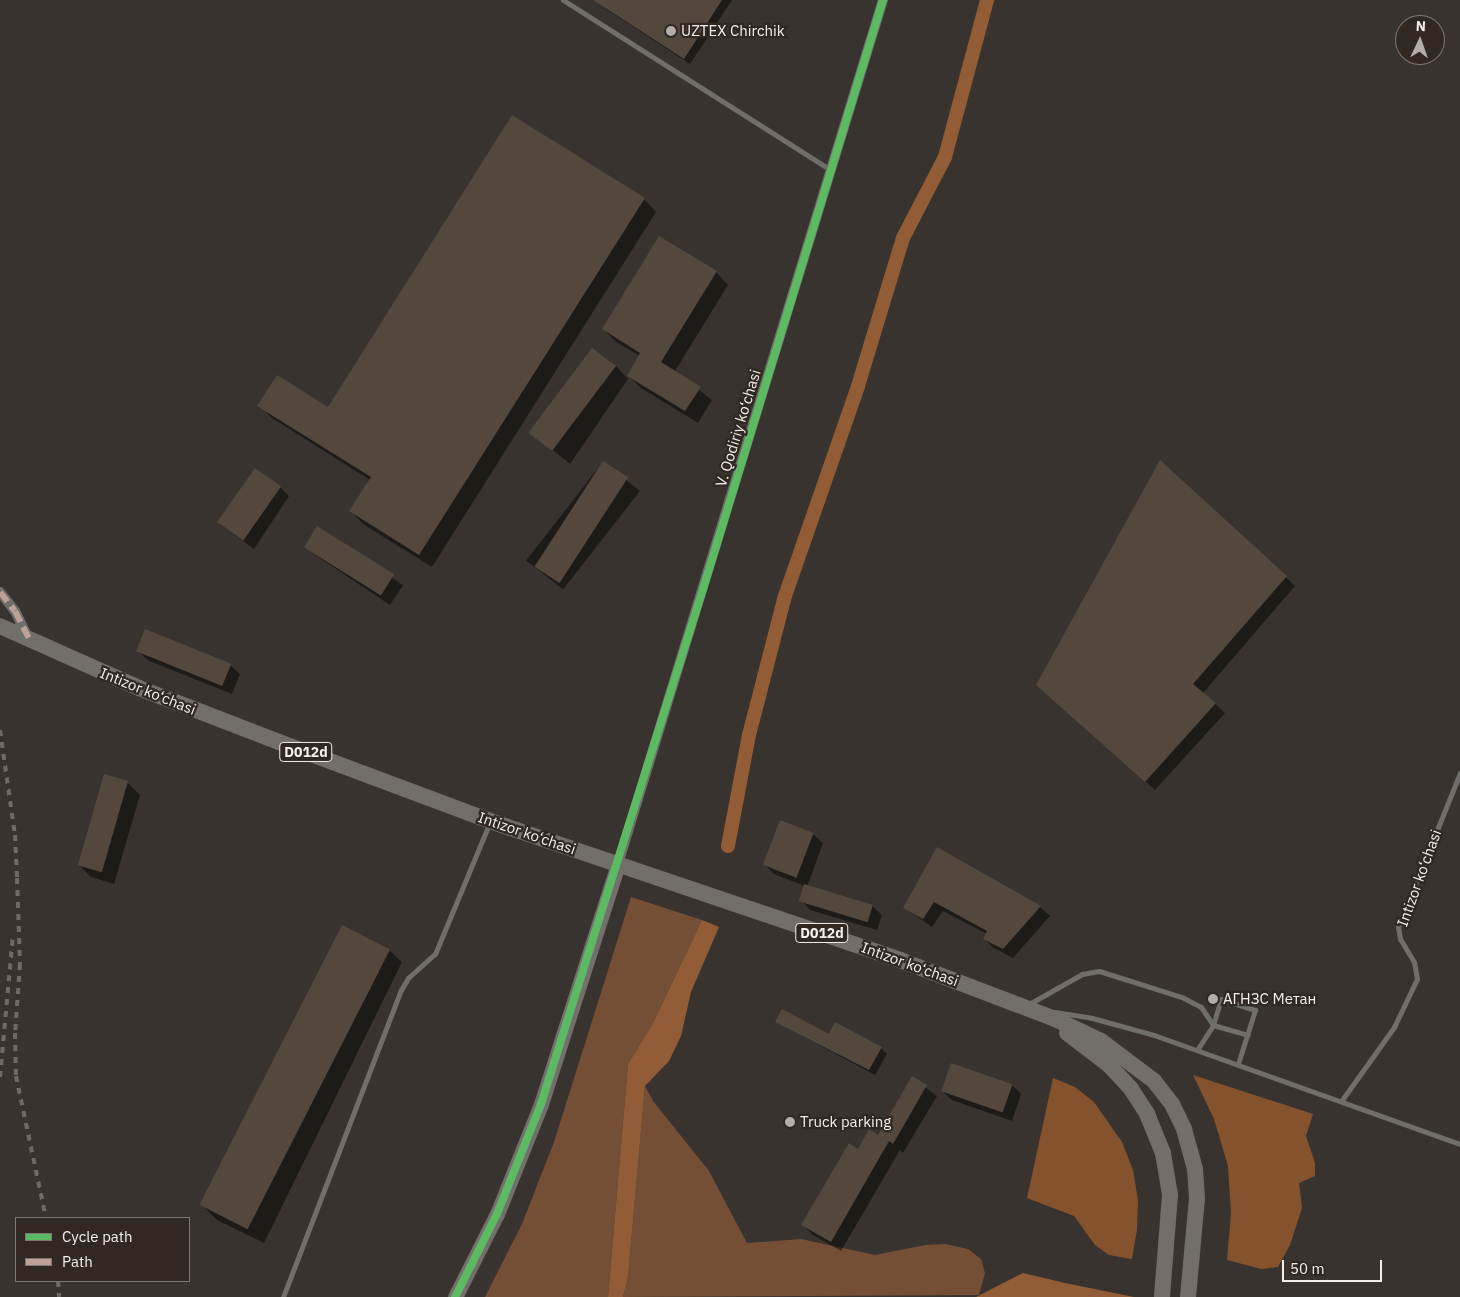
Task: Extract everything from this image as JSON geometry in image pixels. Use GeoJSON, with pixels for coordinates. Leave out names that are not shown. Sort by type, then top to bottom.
{"type":"FeatureCollection","features":[{"type":"Feature","properties":{"kind":"main road","name":"Intizor ko‘chasi"},"geometry":{"type":"LineString","coordinates":[[0,626],[139,688],[490,821],[900,960],[1025,1007]]}},
{"type":"Feature","properties":{"kind":"main road","name":"D012d"},"geometry":{"type":"LineString","coordinates":[[1025,1007],[1069,1034],[1108,1065],[1132,1089],[1147,1114],[1163,1153],[1170,1181],[1162,1297]]}},
{"type":"Feature","properties":{"kind":"main road","name":"D012d"},"geometry":{"type":"LineString","coordinates":[[1025,1007],[1086,1033],[1115,1050],[1154,1081],[1172,1104],[1188,1142],[1196,1184],[1188,1297]]}},
{"type":"Feature","properties":{"kind":"street","name":"V. Qodiriy ko‘chasi"},"geometry":{"type":"LineString","coordinates":[[618,864],[796,288],[829,169],[883,0]]}},
{"type":"Feature","properties":{"kind":"street"},"geometry":{"type":"LineString","coordinates":[[0,592],[15,612],[30,641]]}},
{"type":"Feature","properties":{"kind":"street"},"geometry":{"type":"LineString","coordinates":[[455,1297],[498,1214],[541,1104],[618,864]]}},
{"type":"Feature","properties":{"kind":"lane"},"geometry":{"type":"LineString","coordinates":[[563,0],[829,169]]}},
{"type":"Feature","properties":{"kind":"lane","name":"Intizor ko‘chasi"},"geometry":{"type":"LineString","coordinates":[[1025,1007],[1092,1018],[1197,1050],[1342,1100],[1394,1027],[1417,979],[1414,962],[1400,939],[1398,927],[1460,773]]}},
{"type":"Feature","properties":{"kind":"lane"},"geometry":{"type":"LineString","coordinates":[[283,1297],[401,990],[408,978],[435,954],[490,821]]}},
{"type":"Feature","properties":{"kind":"lane"},"geometry":{"type":"LineString","coordinates":[[1025,1007],[1082,974],[1099,971],[1182,997],[1202,1007],[1213,1025],[1248,1035]]}},
{"type":"Feature","properties":{"kind":"lane"},"geometry":{"type":"LineString","coordinates":[[1197,1050],[1213,1025],[1221,999],[1255,1010],[1238,1064]]}},
{"type":"Feature","properties":{"kind":"lane"},"geometry":{"type":"LineString","coordinates":[[1342,1100],[1460,1144]]}},
{"type":"Feature","properties":{"kind":"shaded area"},"geometry":{"type":"Polygon","coordinates":[[[631,897],[702,920],[653,1023],[628,1064],[608,1297],[485,1297],[522,1224],[554,1142],[631,897]]]}},
{"type":"Feature","properties":{"kind":"shaded area"},"geometry":{"type":"Polygon","coordinates":[[[702,920],[719,927],[691,992],[681,1036],[669,1061],[645,1086],[628,1277],[623,1297],[608,1297],[628,1064],[653,1023],[702,920]]]}},
{"type":"Feature","properties":{"kind":"shaded area"},"geometry":{"type":"Polygon","coordinates":[[[1193,1075],[1313,1114],[1306,1136],[1315,1163],[1315,1176],[1299,1183],[1302,1208],[1290,1245],[1278,1267],[1261,1269],[1227,1260],[1231,1213],[1228,1166],[1214,1119],[1193,1075]]]}},
{"type":"Feature","properties":{"kind":"shaded area"},"geometry":{"type":"Polygon","coordinates":[[[1053,1078],[1075,1087],[1094,1102],[1122,1142],[1133,1170],[1138,1200],[1137,1230],[1132,1259],[1109,1255],[1095,1245],[1074,1216],[1027,1198],[1053,1078]]]}},
{"type":"Feature","properties":{"kind":"shaded area"},"geometry":{"type":"Polygon","coordinates":[[[645,1086],[653,1101],[709,1171],[747,1243],[801,1239],[875,1255],[925,1245],[945,1244],[968,1249],[981,1259],[985,1273],[979,1295],[623,1297],[628,1277],[645,1086]]]}},
{"type":"Feature","properties":{"kind":"shaded area"},"geometry":{"type":"Polygon","coordinates":[[[1023,1273],[1065,1283],[1134,1297],[976,1297],[1023,1273]]]}},
{"type":"Feature","properties":{"kind":"building","name":"UZTEX Chirchik"},"geometry":{"type":"Polygon","coordinates":[[[593,0],[722,0],[684,59],[593,0]]]}},
{"type":"Feature","properties":{"kind":"building"},"geometry":{"type":"Polygon","coordinates":[[[512,115],[645,198],[419,555],[349,511],[371,477],[257,406],[277,375],[328,407],[512,115]]]}},
{"type":"Feature","properties":{"kind":"building"},"geometry":{"type":"Polygon","coordinates":[[[659,236],[717,271],[661,362],[701,387],[685,411],[627,376],[640,353],[602,329],[659,236]]]}},
{"type":"Feature","properties":{"kind":"building"},"geometry":{"type":"Polygon","coordinates":[[[592,348],[616,366],[552,451],[528,433],[592,348]]]}},
{"type":"Feature","properties":{"kind":"building"},"geometry":{"type":"Polygon","coordinates":[[[1160,460],[1287,576],[1193,684],[1216,703],[1145,782],[1036,685],[1160,460]]]}},
{"type":"Feature","properties":{"kind":"building"},"geometry":{"type":"Polygon","coordinates":[[[603,461],[628,477],[560,583],[534,567],[603,461]]]}},
{"type":"Feature","properties":{"kind":"building"},"geometry":{"type":"Polygon","coordinates":[[[255,468],[281,486],[243,540],[217,522],[255,468]]]}},
{"type":"Feature","properties":{"kind":"building"},"geometry":{"type":"Polygon","coordinates":[[[317,526],[394,574],[381,595],[304,547],[317,526]]]}},
{"type":"Feature","properties":{"kind":"building"},"geometry":{"type":"Polygon","coordinates":[[[145,629],[231,664],[222,686],[136,651],[145,629]]]}},
{"type":"Feature","properties":{"kind":"building"},"geometry":{"type":"Polygon","coordinates":[[[104,774],[128,781],[102,872],[78,865],[104,774]]]}},
{"type":"Feature","properties":{"kind":"building"},"geometry":{"type":"Polygon","coordinates":[[[780,820],[814,833],[796,878],[763,865],[780,820]]]}},
{"type":"Feature","properties":{"kind":"building"},"geometry":{"type":"Polygon","coordinates":[[[937,847],[1041,906],[1003,949],[983,939],[987,931],[934,902],[923,919],[903,908],[937,847]]]}},
{"type":"Feature","properties":{"kind":"building"},"geometry":{"type":"Polygon","coordinates":[[[804,884],[873,905],[868,922],[799,901],[804,884]]]}},
{"type":"Feature","properties":{"kind":"building"},"geometry":{"type":"Polygon","coordinates":[[[342,925],[390,950],[248,1229],[199,1205],[342,925]]]}},
{"type":"Feature","properties":{"kind":"building"},"geometry":{"type":"Polygon","coordinates":[[[782,1009],[829,1034],[835,1022],[882,1047],[869,1070],[775,1022],[782,1009]]]}},
{"type":"Feature","properties":{"kind":"building"},"geometry":{"type":"Polygon","coordinates":[[[951,1063],[1012,1084],[1003,1113],[941,1091],[951,1063]]]}},
{"type":"Feature","properties":{"kind":"building"},"geometry":{"type":"Polygon","coordinates":[[[912,1076],[927,1085],[893,1144],[889,1141],[831,1242],[801,1225],[849,1143],[858,1149],[869,1129],[878,1135],[912,1076]]]}},
{"type":"Feature","properties":{"kind":"waterway"},"geometry":{"type":"LineString","coordinates":[[728,846],[749,735],[785,596],[858,386],[903,238],[945,157],[987,0]]}},
{"type":"Feature","properties":{"kind":"railway"},"geometry":{"type":"LineString","coordinates":[[0,730],[15,835],[17,878],[20,964],[15,1033],[16,1076],[46,1217]]}},
{"type":"Feature","properties":{"kind":"railway"},"geometry":{"type":"LineString","coordinates":[[0,1077],[13,935]]}},
{"type":"Feature","properties":{"kind":"railway"},"geometry":{"type":"LineString","coordinates":[[58,1282],[59,1297]]}},
{"type":"Feature","properties":{"kind":"marked path"},"geometry":{"type":"LineString","coordinates":[[0,592],[15,611],[30,641]]}},
{"type":"Feature","properties":{"kind":"cycle path"},"geometry":{"type":"LineString","coordinates":[[455,1297],[497,1214],[541,1104],[703,589],[883,0]]}},
{"type":"Feature","properties":{"kind":"place","name":"UZTEX Chirchik"},"geometry":{"type":"Point","coordinates":[671,31]}},
{"type":"Feature","properties":{"kind":"place","name":"АГНЗС Метан"},"geometry":{"type":"Point","coordinates":[1213,999]}},
{"type":"Feature","properties":{"kind":"place","name":"Truck parking"},"geometry":{"type":"Point","coordinates":[790,1122]}}]}
